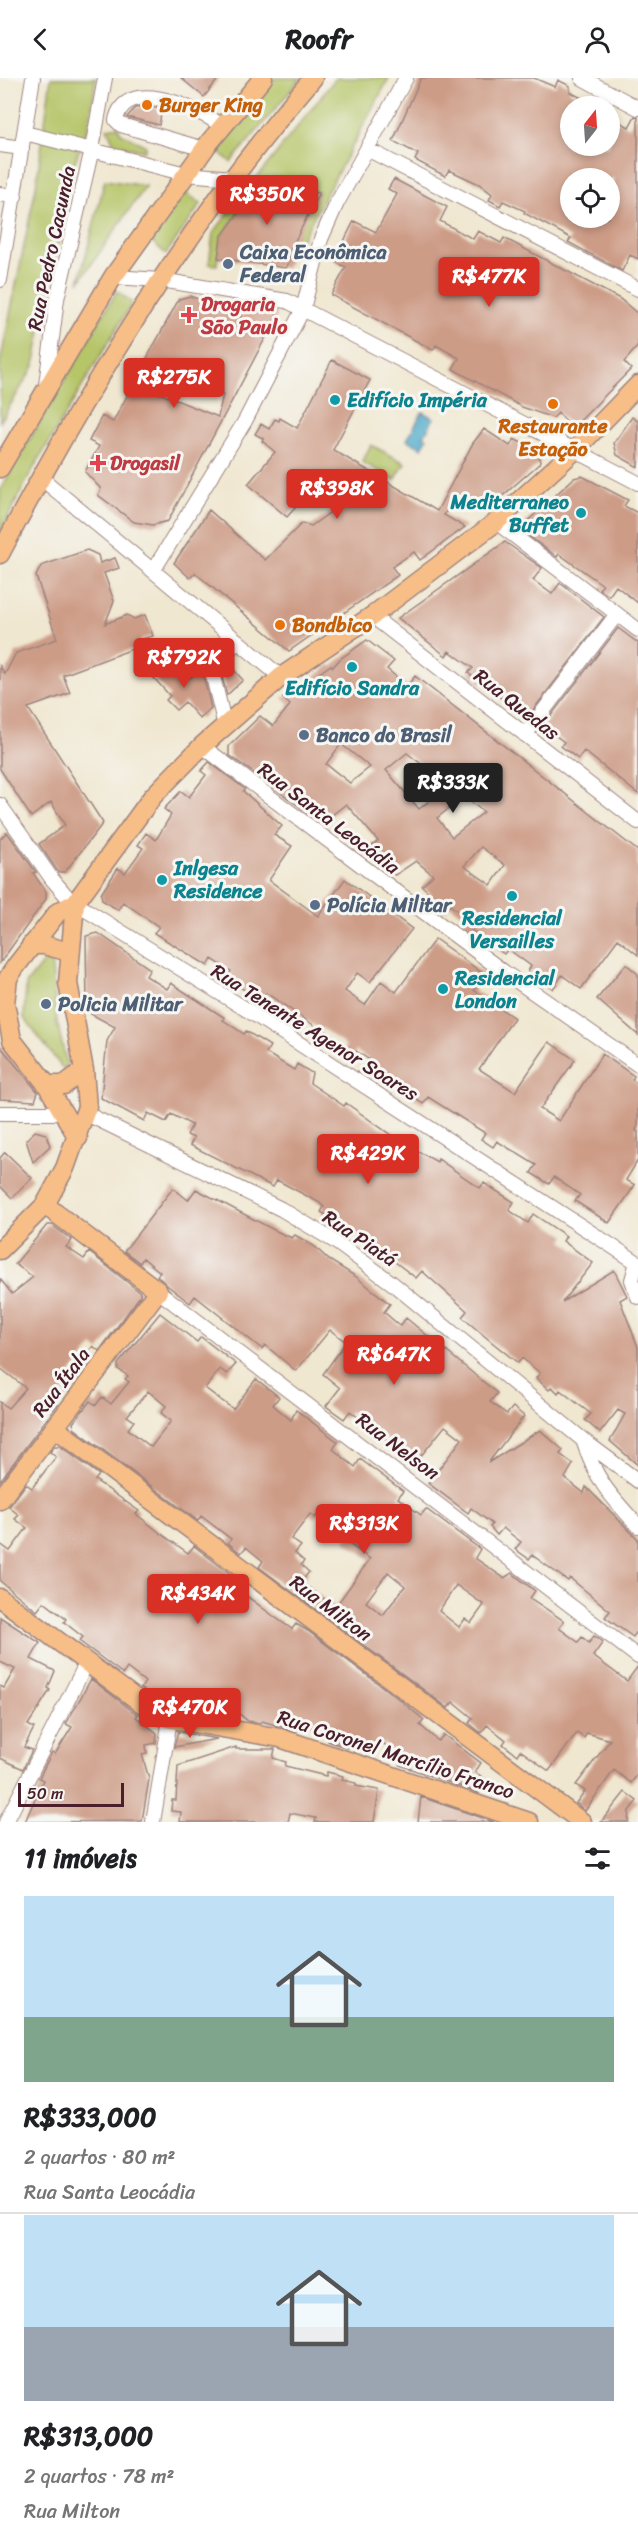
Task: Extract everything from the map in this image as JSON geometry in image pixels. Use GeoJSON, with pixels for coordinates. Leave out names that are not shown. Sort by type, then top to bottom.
{"type":"FeatureCollection","features":[{"type":"Feature","properties":{"kind":"main road"},"geometry":{"type":"LineString","coordinates":[[0,468],[113,277],[204,149],[261,78]]}},
{"type":"Feature","properties":{"kind":"main road"},"geometry":{"type":"LineString","coordinates":[[0,554],[41,478],[140,309],[233,178],[313,78]]}},
{"type":"Feature","properties":{"kind":"main road"},"geometry":{"type":"LineString","coordinates":[[78,1138],[47,1084],[12,1040],[4,1003],[4,978],[58,912],[75,903],[153,796],[202,746],[281,676],[372,616],[496,522],[575,450],[638,385]]}},
{"type":"Feature","properties":{"kind":"main road"},"geometry":{"type":"LineString","coordinates":[[0,1250],[45,1205],[78,1138],[85,1113],[88,1098],[69,993],[69,952],[75,921],[75,903]]}},
{"type":"Feature","properties":{"kind":"main road"},"geometry":{"type":"LineString","coordinates":[[32,945],[44,945],[69,952]]}},
{"type":"Feature","properties":{"kind":"main road"},"geometry":{"type":"LineString","coordinates":[[47,1084],[64,1085],[84,1070]]}},
{"type":"Feature","properties":{"kind":"main road","name":"Rua Nelson"},"geometry":{"type":"LineString","coordinates":[[45,1205],[158,1291]]}},
{"type":"Feature","properties":{"kind":"main road","name":"Rua Ítala"},"geometry":{"type":"LineString","coordinates":[[0,1500],[158,1291]]}},
{"type":"Feature","properties":{"kind":"main road","name":"Rua Milton"},"geometry":{"type":"LineString","coordinates":[[55,1428],[582,1822]]}},
{"type":"Feature","properties":{"kind":"main road","name":"Rua Coronel Marcílio Franco"},"geometry":{"type":"LineString","coordinates":[[0,1598],[155,1713],[170,1719],[280,1738],[522,1821]]}},
{"type":"Feature","properties":{"kind":"main road"},"geometry":{"type":"LineString","coordinates":[[522,1821],[538,1807],[537,1789]]}},
{"type":"Feature","properties":{"kind":"street"},"geometry":{"type":"LineString","coordinates":[[0,280],[33,78]]}},
{"type":"Feature","properties":{"kind":"street","name":"Rua Pedro Cacunda"},"geometry":{"type":"LineString","coordinates":[[45,391],[57,299],[92,149],[105,78]]}},
{"type":"Feature","properties":{"kind":"street"},"geometry":{"type":"LineString","coordinates":[[153,571],[245,421],[303,309],[321,239],[366,149],[406,78]]}},
{"type":"Feature","properties":{"kind":"street"},"geometry":{"type":"LineString","coordinates":[[582,78],[638,108]]}},
{"type":"Feature","properties":{"kind":"street"},"geometry":{"type":"LineString","coordinates":[[157,84],[226,122]]}},
{"type":"Feature","properties":{"kind":"street"},"geometry":{"type":"LineString","coordinates":[[127,86],[120,94],[117,108],[116,120],[121,125],[204,149]]}},
{"type":"Feature","properties":{"kind":"street"},"geometry":{"type":"LineString","coordinates":[[183,90],[226,122]]}},
{"type":"Feature","properties":{"kind":"street","name":"Rua Pedro Cacunda"},"geometry":{"type":"LineString","coordinates":[[25,133],[92,149]]}},
{"type":"Feature","properties":{"kind":"street"},"geometry":{"type":"LineString","coordinates":[[0,145],[22,148]]}},
{"type":"Feature","properties":{"kind":"street"},"geometry":{"type":"LineString","coordinates":[[92,149],[186,174],[233,178]]}},
{"type":"Feature","properties":{"kind":"street"},"geometry":{"type":"LineString","coordinates":[[366,149],[638,289]]}},
{"type":"Feature","properties":{"kind":"street"},"geometry":{"type":"LineString","coordinates":[[0,194],[15,196]]}},
{"type":"Feature","properties":{"kind":"street"},"geometry":{"type":"LineString","coordinates":[[113,277],[161,280],[271,296],[303,309],[638,483]]}},
{"type":"Feature","properties":{"kind":"street"},"geometry":{"type":"LineString","coordinates":[[41,478],[281,676]]}},
{"type":"Feature","properties":{"kind":"street"},"geometry":{"type":"LineString","coordinates":[[496,522],[638,630]]}},
{"type":"Feature","properties":{"kind":"street"},"geometry":{"type":"LineString","coordinates":[[525,735],[616,614]]}},
{"type":"Feature","properties":{"kind":"street","name":"Rua Quedas"},"geometry":{"type":"LineString","coordinates":[[372,616],[638,822]]}},
{"type":"Feature","properties":{"kind":"street"},"geometry":{"type":"LineString","coordinates":[[225,726],[211,668],[237,641]]}},
{"type":"Feature","properties":{"kind":"street","name":"Rua Santa Leocádia"},"geometry":{"type":"LineString","coordinates":[[202,746],[504,972],[638,1065]]}},
{"type":"Feature","properties":{"kind":"street","name":"Rua Tenente Agenor Soares"},"geometry":{"type":"LineString","coordinates":[[0,805],[51,879],[75,903],[638,1263]]}},
{"type":"Feature","properties":{"kind":"street"},"geometry":{"type":"LineString","coordinates":[[0,1113],[64,1113]]}},
{"type":"Feature","properties":{"kind":"street","name":"Rua Piatá"},"geometry":{"type":"LineString","coordinates":[[85,1113],[281,1209],[336,1242],[392,1283],[583,1440],[638,1481]]}},
{"type":"Feature","properties":{"kind":"street"},"geometry":{"type":"LineString","coordinates":[[638,1263],[632,1280],[638,1297]]}},
{"type":"Feature","properties":{"kind":"street","name":"Rua Nelson"},"geometry":{"type":"LineString","coordinates":[[158,1291],[638,1657]]}},
{"type":"Feature","properties":{"kind":"street","name":"Rua Piatá"},"geometry":{"type":"LineString","coordinates":[[583,1440],[598,1479],[638,1526]]}},
{"type":"Feature","properties":{"kind":"street"},"geometry":{"type":"LineString","coordinates":[[598,1479],[603,1470],[623,1469]]}},
{"type":"Feature","properties":{"kind":"street"},"geometry":{"type":"LineString","coordinates":[[6,1822],[87,1662]]}},
{"type":"Feature","properties":{"kind":"street"},"geometry":{"type":"LineString","coordinates":[[153,1822],[170,1719]]}},
{"type":"Feature","properties":{"kind":"green space"},"geometry":{"type":"Polygon","coordinates":[[[51,78],[96,78],[90,121],[74,164],[34,366],[0,422],[0,363],[36,187],[51,78]]]}},
{"type":"Feature","properties":{"kind":"green space"},"geometry":{"type":"Polygon","coordinates":[[[275,78],[301,78],[231,162],[216,150],[275,78]]]}},
{"type":"Feature","properties":{"kind":"green space"},"geometry":{"type":"Polygon","coordinates":[[[336,78],[389,78],[292,257],[284,256],[302,199],[315,201],[319,192],[262,181],[221,237],[217,265],[209,264],[213,233],[336,78]]]}},
{"type":"Feature","properties":{"kind":"green space"},"geometry":{"type":"Polygon","coordinates":[[[118,126],[121,133],[146,146],[144,151],[114,144],[107,128],[118,126]]]}},
{"type":"Feature","properties":{"kind":"green space"},"geometry":{"type":"Polygon","coordinates":[[[105,180],[146,186],[79,282],[105,180]]]}},
{"type":"Feature","properties":{"kind":"green space"},"geometry":{"type":"Polygon","coordinates":[[[185,192],[201,204],[166,254],[151,241],[185,192]]]}},
{"type":"Feature","properties":{"kind":"green space"},"geometry":{"type":"Polygon","coordinates":[[[117,291],[132,303],[30,474],[0,533],[0,490],[117,291]]]}},
{"type":"Feature","properties":{"kind":"green space"},"geometry":{"type":"Polygon","coordinates":[[[371,445],[405,463],[395,480],[362,462],[371,445]]]}},
{"type":"Feature","properties":{"kind":"green space"},"geometry":{"type":"Polygon","coordinates":[[[45,960],[51,963],[57,1022],[67,1065],[64,1070],[24,1018],[26,984],[45,960]]]}},
{"type":"Feature","properties":{"kind":"water"},"geometry":{"type":"Polygon","coordinates":[[[422,412],[434,418],[424,436],[427,438],[422,448],[407,440],[422,412]]]}},
{"type":"Feature","properties":{"kind":"building"},"geometry":{"type":"Polygon","coordinates":[[[181,78],[219,78],[204,97],[181,78]]]}},
{"type":"Feature","properties":{"kind":"building"},"geometry":{"type":"Polygon","coordinates":[[[421,78],[534,78],[555,87],[558,80],[570,86],[570,92],[578,96],[560,96],[560,156],[620,156],[620,122],[629,127],[635,116],[638,117],[638,259],[630,255],[622,271],[568,242],[571,238],[524,213],[525,211],[503,201],[500,206],[489,200],[492,194],[479,184],[449,170],[445,176],[415,160],[418,154],[393,141],[421,78]]]}},
{"type":"Feature","properties":{"kind":"building"},"geometry":{"type":"Polygon","coordinates":[[[145,106],[162,109],[159,125],[127,117],[135,108],[145,106]]]}},
{"type":"Feature","properties":{"kind":"building"},"geometry":{"type":"Polygon","coordinates":[[[394,179],[447,207],[440,221],[473,239],[478,231],[501,243],[504,238],[620,299],[638,314],[638,346],[624,362],[631,369],[573,428],[558,413],[553,418],[522,407],[453,369],[459,358],[436,345],[433,350],[331,295],[346,267],[337,263],[354,221],[376,232],[397,194],[388,189],[394,179]]]}},
{"type":"Feature","properties":{"kind":"building"},"geometry":{"type":"Polygon","coordinates":[[[260,183],[319,193],[287,257],[292,257],[286,268],[218,258],[221,237],[260,183]]]}},
{"type":"Feature","properties":{"kind":"building"},"geometry":{"type":"Polygon","coordinates":[[[190,296],[213,305],[211,311],[241,318],[244,307],[248,308],[249,304],[275,308],[277,316],[168,521],[153,525],[134,522],[98,495],[101,489],[85,472],[99,446],[89,441],[102,416],[113,422],[134,383],[218,417],[223,394],[139,373],[179,299],[190,296]]]}},
{"type":"Feature","properties":{"kind":"building"},"geometry":{"type":"Polygon","coordinates":[[[332,360],[370,380],[333,450],[437,511],[473,443],[484,429],[510,446],[514,439],[539,452],[540,463],[491,506],[487,504],[482,512],[456,496],[444,515],[465,527],[420,560],[414,552],[392,567],[398,575],[289,651],[195,573],[190,578],[174,563],[209,510],[265,560],[302,523],[311,526],[339,506],[315,485],[287,517],[248,484],[275,452],[262,441],[264,439],[255,434],[261,424],[269,429],[275,419],[279,421],[280,418],[297,428],[332,360]]]}},
{"type":"Feature","properties":{"kind":"building"},"geometry":{"type":"Polygon","coordinates":[[[632,417],[638,421],[638,467],[617,455],[614,443],[632,417]]]}},
{"type":"Feature","properties":{"kind":"building"},"geometry":{"type":"Polygon","coordinates":[[[582,476],[628,500],[624,506],[638,513],[638,603],[616,586],[609,596],[599,589],[603,585],[559,554],[557,557],[522,531],[521,527],[574,478],[582,476]]]}},
{"type":"Feature","properties":{"kind":"building"},"geometry":{"type":"Polygon","coordinates":[[[505,542],[542,568],[533,580],[552,594],[560,583],[604,617],[527,718],[519,712],[521,708],[504,695],[501,698],[468,673],[473,668],[449,651],[446,656],[398,618],[505,542]]]}},
{"type":"Feature","properties":{"kind":"building"},"geometry":{"type":"Polygon","coordinates":[[[87,550],[98,555],[100,563],[115,558],[119,568],[104,573],[114,601],[105,624],[127,615],[134,619],[145,615],[153,636],[141,639],[138,647],[63,675],[70,693],[28,708],[103,823],[65,872],[58,872],[39,844],[65,825],[51,802],[31,817],[0,769],[0,666],[5,674],[16,653],[57,639],[36,576],[41,566],[87,550]]]}},
{"type":"Feature","properties":{"kind":"building"},"geometry":{"type":"Polygon","coordinates":[[[618,628],[638,643],[638,794],[584,751],[578,759],[561,746],[564,742],[543,726],[618,628]]]}},
{"type":"Feature","properties":{"kind":"building"},"geometry":{"type":"Polygon","coordinates":[[[367,640],[394,661],[387,669],[407,686],[415,676],[638,851],[638,955],[618,939],[581,989],[562,975],[553,989],[528,971],[531,966],[508,949],[504,954],[463,924],[467,918],[450,905],[445,911],[429,899],[432,895],[422,886],[433,875],[416,861],[395,875],[364,852],[378,841],[346,804],[322,823],[313,813],[311,815],[229,755],[229,746],[260,716],[273,726],[290,705],[283,698],[331,665],[333,667],[340,659],[367,640]],[[341,744],[326,764],[350,783],[370,767],[341,744]],[[407,753],[386,770],[419,809],[449,785],[407,753]],[[464,797],[437,818],[452,837],[484,812],[464,797]],[[481,847],[464,866],[491,885],[505,865],[481,847]]]}},
{"type":"Feature","properties":{"kind":"building"},"geometry":{"type":"Polygon","coordinates":[[[172,660],[189,679],[199,670],[203,675],[211,708],[200,719],[185,702],[176,710],[166,700],[170,696],[153,677],[172,660]]]}},
{"type":"Feature","properties":{"kind":"building"},"geometry":{"type":"Polygon","coordinates":[[[230,666],[243,680],[227,695],[221,673],[230,666]]]}},
{"type":"Feature","properties":{"kind":"building"},"geometry":{"type":"Polygon","coordinates":[[[209,762],[245,789],[243,791],[282,826],[274,835],[292,846],[269,880],[318,916],[345,879],[412,929],[370,982],[357,973],[345,991],[365,1005],[381,981],[396,992],[435,939],[485,975],[474,990],[514,1018],[479,1069],[515,1092],[549,1042],[575,1060],[540,1109],[559,1121],[602,1054],[634,1076],[632,1080],[638,1084],[638,1126],[636,1130],[638,1132],[638,1160],[626,1180],[635,1185],[609,1223],[575,1201],[580,1195],[554,1177],[549,1184],[531,1173],[536,1165],[497,1141],[493,1147],[481,1139],[485,1133],[428,1097],[423,1104],[370,1069],[374,1063],[356,1051],[352,1058],[343,1052],[346,1046],[322,1028],[321,1030],[266,993],[261,1000],[227,979],[231,971],[212,959],[208,966],[154,933],[159,927],[123,902],[118,910],[102,900],[101,894],[118,868],[125,873],[143,848],[138,845],[146,833],[156,840],[171,815],[164,809],[181,791],[189,797],[206,775],[201,771],[209,762]]]}},
{"type":"Feature","properties":{"kind":"building"},"geometry":{"type":"Polygon","coordinates":[[[7,832],[36,872],[33,873],[46,892],[46,899],[0,963],[0,839],[7,832]]]}},
{"type":"Feature","properties":{"kind":"building"},"geometry":{"type":"Polygon","coordinates":[[[98,933],[150,969],[146,976],[167,989],[171,983],[225,1018],[223,1020],[244,1034],[246,1031],[270,1046],[266,1053],[294,1070],[297,1064],[312,1073],[310,1083],[344,1106],[346,1103],[398,1140],[437,1162],[438,1159],[480,1188],[484,1183],[514,1202],[509,1210],[528,1223],[533,1214],[566,1236],[563,1241],[593,1263],[562,1302],[614,1270],[627,1296],[620,1300],[638,1347],[638,1465],[610,1441],[625,1414],[618,1410],[600,1433],[585,1420],[591,1414],[560,1390],[558,1393],[552,1387],[549,1390],[536,1378],[540,1373],[522,1358],[518,1363],[462,1317],[467,1311],[422,1271],[416,1278],[365,1239],[321,1212],[324,1207],[320,1203],[277,1180],[273,1187],[190,1145],[194,1138],[187,1135],[192,1125],[171,1114],[166,1122],[148,1113],[144,1121],[101,1098],[107,1041],[115,1027],[91,1014],[87,1007],[86,936],[98,933]]]}},
{"type":"Feature","properties":{"kind":"building"},"geometry":{"type":"Polygon","coordinates":[[[626,964],[638,974],[638,1035],[597,999],[626,964]]]}},
{"type":"Feature","properties":{"kind":"building"},"geometry":{"type":"Polygon","coordinates":[[[0,1046],[38,1092],[35,1101],[0,1099],[0,1046]]]}},
{"type":"Feature","properties":{"kind":"building"},"geometry":{"type":"Polygon","coordinates":[[[35,1131],[46,1134],[50,1146],[33,1162],[26,1140],[35,1131]]]}},
{"type":"Feature","properties":{"kind":"building"},"geometry":{"type":"Polygon","coordinates":[[[5,1152],[32,1178],[12,1198],[0,1186],[0,1158],[5,1152]]]}},
{"type":"Feature","properties":{"kind":"building"},"geometry":{"type":"Polygon","coordinates":[[[173,1188],[188,1200],[196,1189],[276,1231],[292,1238],[295,1235],[314,1246],[329,1260],[355,1276],[390,1304],[384,1312],[400,1326],[406,1318],[497,1393],[490,1402],[507,1414],[513,1407],[524,1416],[488,1463],[540,1430],[563,1450],[560,1454],[573,1464],[565,1478],[584,1493],[586,1487],[638,1539],[638,1630],[633,1637],[605,1617],[610,1611],[570,1578],[568,1581],[532,1555],[529,1559],[515,1549],[521,1542],[503,1528],[497,1535],[490,1527],[492,1524],[471,1508],[468,1513],[428,1483],[462,1439],[445,1426],[416,1462],[350,1411],[344,1419],[326,1406],[340,1388],[323,1374],[346,1342],[330,1330],[296,1371],[265,1345],[262,1349],[195,1296],[190,1303],[157,1276],[160,1272],[143,1258],[140,1263],[124,1251],[173,1188]]]}},
{"type":"Feature","properties":{"kind":"building"},"geometry":{"type":"Polygon","coordinates":[[[47,1225],[52,1225],[72,1240],[66,1247],[84,1259],[89,1252],[140,1292],[140,1296],[99,1351],[93,1346],[67,1378],[61,1387],[64,1390],[55,1402],[58,1404],[0,1481],[0,1402],[8,1408],[26,1388],[0,1368],[0,1279],[12,1294],[33,1277],[15,1264],[47,1225]]]}},
{"type":"Feature","properties":{"kind":"building"},"geometry":{"type":"Polygon","coordinates":[[[160,1313],[197,1342],[201,1337],[236,1364],[227,1374],[220,1369],[205,1388],[233,1409],[256,1379],[279,1397],[273,1405],[291,1420],[296,1410],[338,1442],[333,1449],[355,1467],[360,1459],[403,1491],[398,1498],[410,1507],[421,1515],[426,1509],[480,1549],[475,1558],[504,1578],[512,1573],[535,1591],[530,1598],[564,1621],[559,1628],[578,1642],[582,1637],[589,1643],[594,1636],[603,1642],[593,1656],[627,1681],[638,1666],[638,1774],[631,1783],[614,1770],[585,1811],[576,1803],[585,1791],[576,1785],[610,1740],[587,1733],[584,1738],[577,1733],[549,1771],[520,1750],[517,1755],[503,1744],[506,1740],[487,1725],[481,1733],[469,1723],[473,1718],[453,1702],[448,1708],[259,1567],[263,1561],[246,1547],[241,1553],[228,1543],[231,1539],[201,1516],[198,1521],[74,1428],[73,1423],[90,1401],[96,1405],[102,1397],[111,1404],[129,1382],[125,1379],[128,1376],[118,1369],[118,1364],[160,1313]],[[148,1391],[127,1416],[134,1421],[128,1429],[151,1447],[171,1421],[161,1413],[166,1406],[148,1391]],[[321,1510],[315,1518],[310,1514],[291,1539],[301,1546],[295,1553],[304,1561],[301,1565],[309,1572],[301,1582],[335,1607],[370,1559],[345,1541],[352,1531],[321,1510]],[[388,1572],[366,1602],[383,1615],[405,1586],[388,1572]],[[456,1585],[439,1611],[459,1627],[465,1619],[471,1623],[484,1605],[456,1585]]]}},
{"type":"Feature","properties":{"kind":"building"},"geometry":{"type":"Polygon","coordinates":[[[55,1446],[60,1446],[99,1475],[95,1480],[139,1511],[136,1514],[159,1532],[188,1553],[194,1546],[245,1585],[240,1591],[276,1618],[292,1629],[296,1624],[308,1631],[400,1700],[424,1720],[420,1725],[438,1741],[444,1735],[481,1763],[475,1772],[488,1781],[479,1793],[400,1765],[404,1761],[383,1743],[371,1752],[350,1743],[348,1748],[328,1741],[329,1739],[304,1719],[296,1731],[262,1721],[260,1723],[248,1721],[232,1708],[229,1712],[208,1697],[200,1707],[157,1699],[141,1688],[145,1682],[127,1668],[123,1674],[79,1641],[83,1637],[64,1622],[66,1619],[44,1602],[37,1611],[0,1581],[0,1544],[10,1551],[27,1528],[15,1519],[19,1515],[9,1507],[26,1484],[32,1488],[56,1457],[50,1452],[55,1446]]]}},
{"type":"Feature","properties":{"kind":"building"},"geometry":{"type":"Polygon","coordinates":[[[0,1617],[40,1643],[31,1659],[55,1671],[48,1688],[50,1690],[28,1725],[34,1728],[24,1747],[32,1750],[23,1769],[0,1758],[0,1686],[4,1688],[15,1669],[0,1662],[0,1617]]]}},
{"type":"Feature","properties":{"kind":"building"},"geometry":{"type":"Polygon","coordinates":[[[91,1679],[138,1715],[136,1717],[157,1733],[156,1743],[146,1745],[147,1753],[142,1754],[149,1779],[142,1821],[25,1822],[43,1780],[39,1778],[52,1752],[55,1754],[72,1727],[66,1724],[91,1679]]]}},
{"type":"Feature","properties":{"kind":"building"},"geometry":{"type":"Polygon","coordinates":[[[178,1732],[217,1739],[174,1747],[178,1732]]]}},
{"type":"Feature","properties":{"kind":"building"},"geometry":{"type":"Polygon","coordinates":[[[236,1747],[236,1749],[275,1749],[273,1758],[286,1762],[285,1766],[326,1776],[327,1772],[343,1776],[342,1780],[356,1783],[356,1786],[379,1790],[374,1822],[315,1822],[316,1818],[290,1813],[288,1822],[180,1822],[181,1812],[171,1811],[172,1800],[176,1800],[178,1766],[236,1747]]]}},
{"type":"Feature","properties":{"kind":"building"},"geometry":{"type":"Polygon","coordinates":[[[625,1792],[637,1801],[629,1811],[628,1822],[601,1822],[625,1792]]]}},
{"type":"Feature","properties":{"kind":"building"},"geometry":{"type":"Polygon","coordinates":[[[421,1797],[494,1822],[418,1822],[421,1797]]]}},
{"type":"Feature","properties":{"kind":"place","name":"Burger King"},"geometry":{"type":"Point","coordinates":[147,105]}},
{"type":"Feature","properties":{"kind":"place","name":"Caixa Econômica Federal"},"geometry":{"type":"Point","coordinates":[228,264]}},
{"type":"Feature","properties":{"kind":"place","name":"Drogaria São Paulo"},"geometry":{"type":"Point","coordinates":[189,315]}},
{"type":"Feature","properties":{"kind":"place","name":"Edifício Impéria"},"geometry":{"type":"Point","coordinates":[335,400]}},
{"type":"Feature","properties":{"kind":"place","name":"Restaurante Estação"},"geometry":{"type":"Point","coordinates":[553,404]}},
{"type":"Feature","properties":{"kind":"place","name":"Drogasil"},"geometry":{"type":"Point","coordinates":[98,463]}},
{"type":"Feature","properties":{"kind":"place","name":"Mediterraneo Buffet"},"geometry":{"type":"Point","coordinates":[581,513]}},
{"type":"Feature","properties":{"kind":"place","name":"Bondbico"},"geometry":{"type":"Point","coordinates":[280,625]}},
{"type":"Feature","properties":{"kind":"place","name":"Edifício Sandra"},"geometry":{"type":"Point","coordinates":[352,667]}},
{"type":"Feature","properties":{"kind":"place","name":"Banco do Brasil"},"geometry":{"type":"Point","coordinates":[304,735]}},
{"type":"Feature","properties":{"kind":"place","name":"Inlgesa Residence"},"geometry":{"type":"Point","coordinates":[162,880]}},
{"type":"Feature","properties":{"kind":"place","name":"Residencial Versailles"},"geometry":{"type":"Point","coordinates":[512,896]}},
{"type":"Feature","properties":{"kind":"place","name":"Polícia Militar"},"geometry":{"type":"Point","coordinates":[315,905]}},
{"type":"Feature","properties":{"kind":"place","name":"Residencial London"},"geometry":{"type":"Point","coordinates":[443,989]}},
{"type":"Feature","properties":{"kind":"place","name":"Policia Militar"},"geometry":{"type":"Point","coordinates":[46,1004]}}]}
